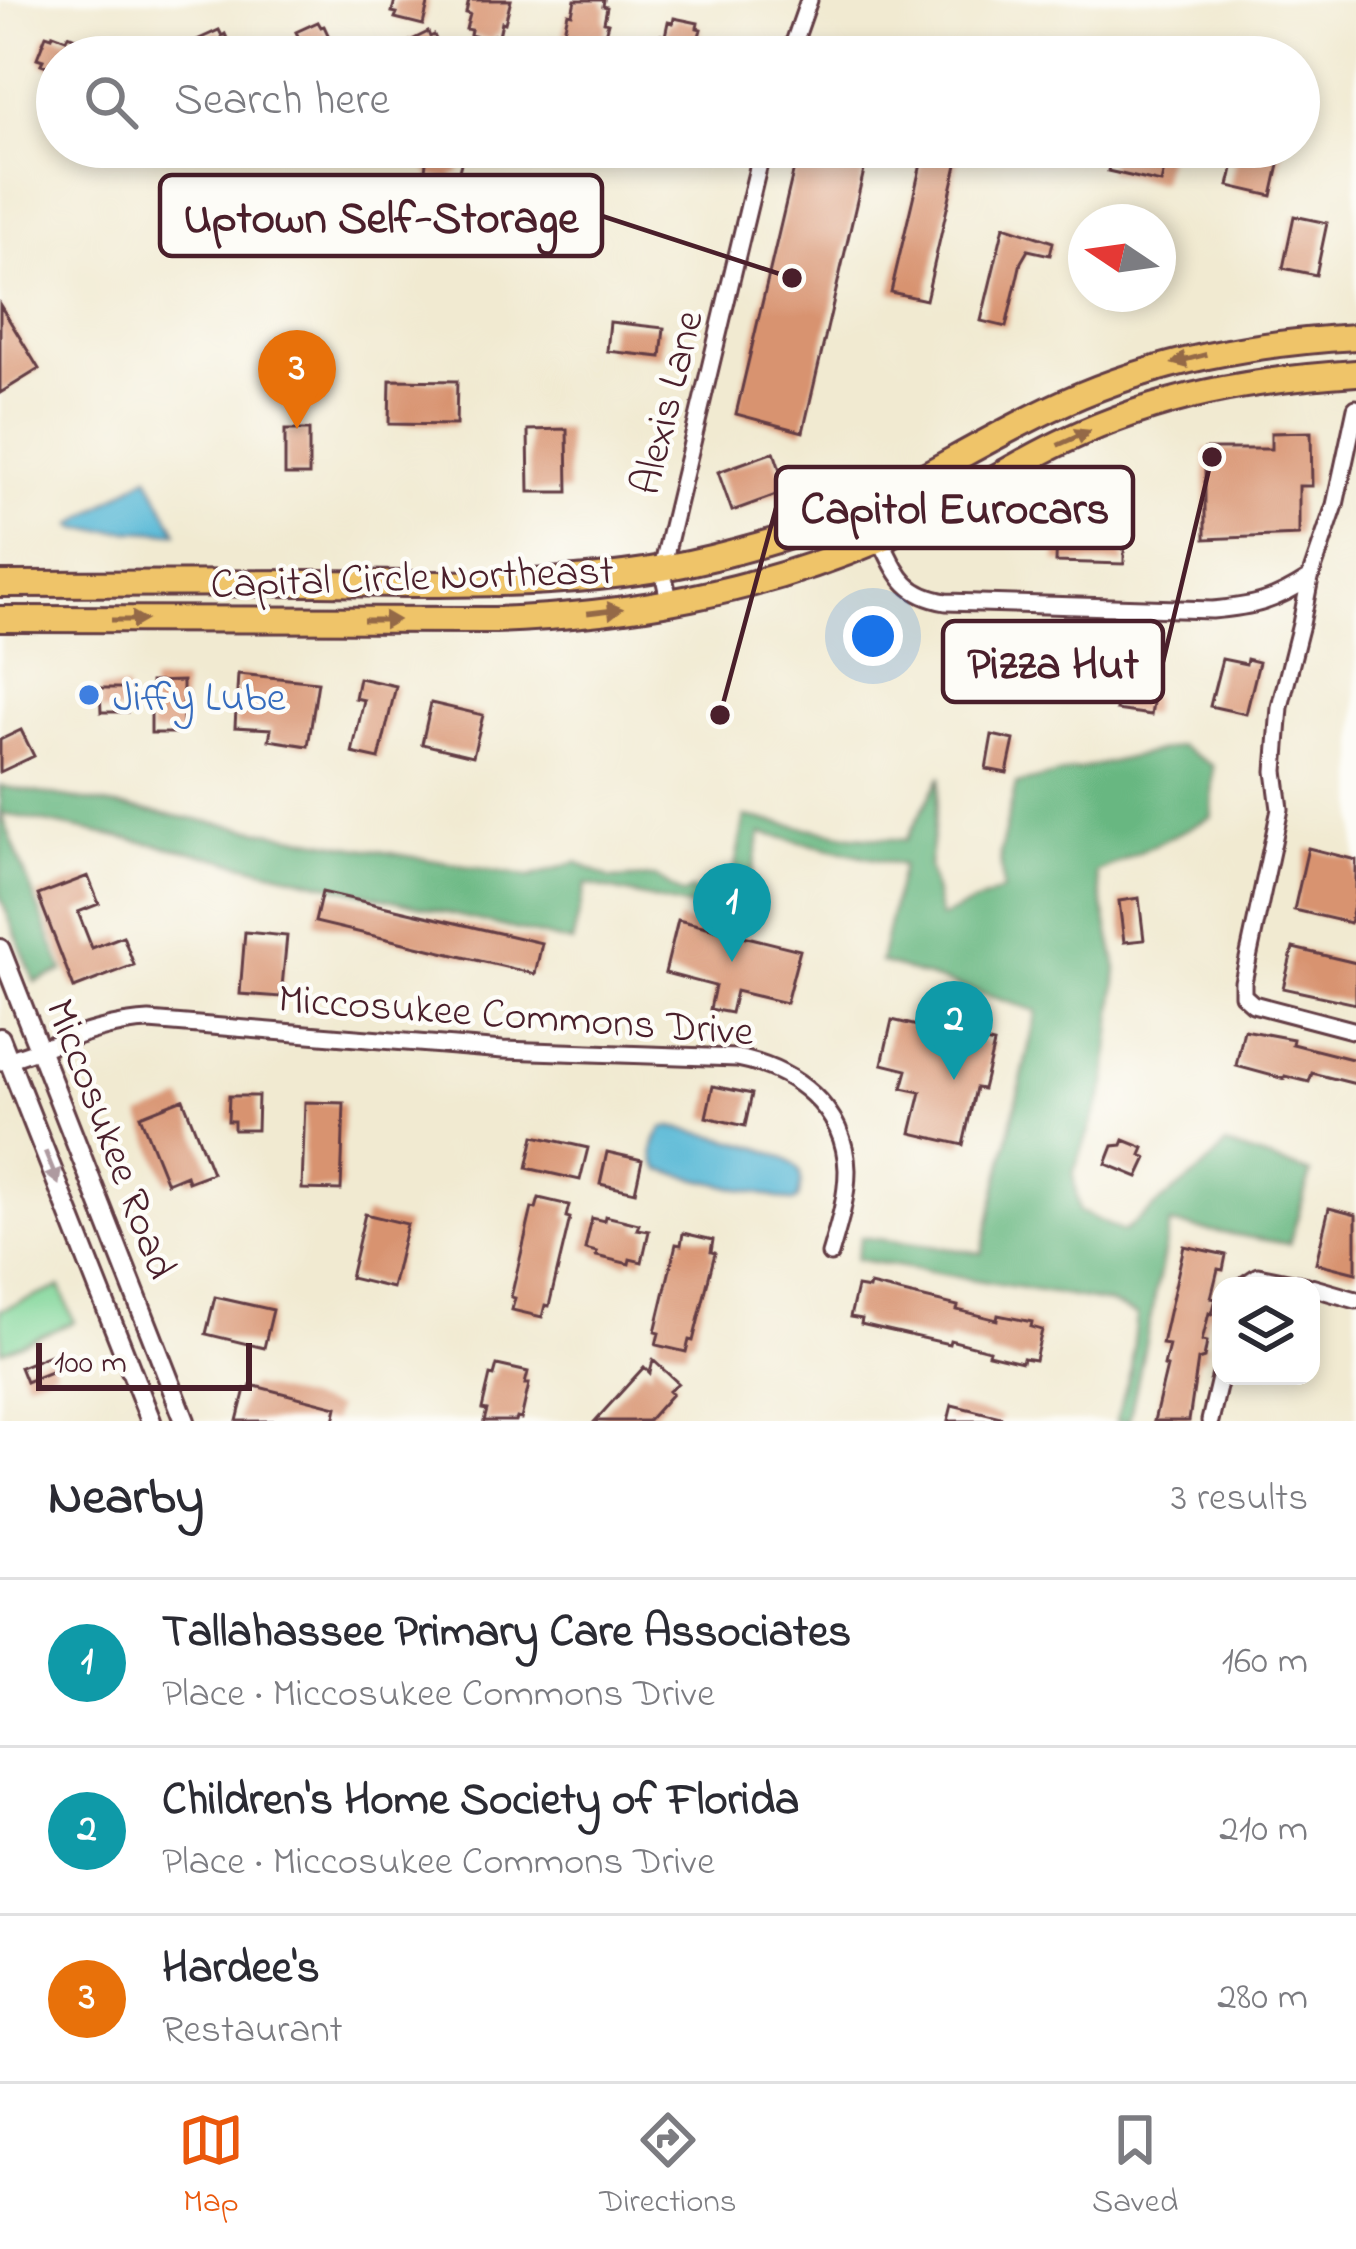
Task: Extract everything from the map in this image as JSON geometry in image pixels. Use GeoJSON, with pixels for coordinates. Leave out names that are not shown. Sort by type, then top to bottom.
{"type":"FeatureCollection","features":[{"type":"Feature","properties":{"kind":"main road","name":"Capital Circle Northeast"},"geometry":{"type":"LineString","coordinates":[[0,584],[434,584],[589,580],[662,568],[801,533],[868,506],[1018,424],[1145,371],[1212,353],[1356,337]]}},
{"type":"Feature","properties":{"kind":"main road","name":"Capital Circle Northeast"},"geometry":{"type":"LineString","coordinates":[[0,619],[554,618],[670,604],[803,569],[880,539],[1064,441],[1142,409],[1279,378],[1356,373]]}},
{"type":"Feature","properties":{"kind":"main road"},"geometry":{"type":"LineString","coordinates":[[868,506],[880,539]]}},
{"type":"Feature","properties":{"kind":"main road"},"geometry":{"type":"LineString","coordinates":[[202,620],[204,583]]}},
{"type":"Feature","properties":{"kind":"main road"},"geometry":{"type":"LineString","coordinates":[[434,584],[440,620]]}},
{"type":"Feature","properties":{"kind":"street"},"geometry":{"type":"LineString","coordinates":[[796,36],[809,0]]}},
{"type":"Feature","properties":{"kind":"street","name":"Alexis Lane"},"geometry":{"type":"LineString","coordinates":[[670,604],[662,568],[758,168]]}},
{"type":"Feature","properties":{"kind":"street"},"geometry":{"type":"LineString","coordinates":[[1356,408],[1335,506],[1310,578],[1280,707],[1275,771],[1280,809],[1243,982],[1243,995],[1252,1004],[1356,1031]]}},
{"type":"Feature","properties":{"kind":"street"},"geometry":{"type":"LineString","coordinates":[[880,539],[898,576],[911,590],[946,602],[1212,610],[1278,598],[1310,578]]}},
{"type":"Feature","properties":{"kind":"street","name":"Miccosukee Road"},"geometry":{"type":"LineString","coordinates":[[0,949],[185,1421]]}},
{"type":"Feature","properties":{"kind":"street","name":"Miccosukee Commons Drive"},"geometry":{"type":"LineString","coordinates":[[4,1061],[95,1030],[148,1021],[503,1050],[758,1062],[792,1076],[811,1091],[842,1142],[845,1192],[830,1254]]}},
{"type":"Feature","properties":{"kind":"street","name":"Miccosukee Road"},"geometry":{"type":"LineString","coordinates":[[0,1038],[4,1061],[152,1421]]}},
{"type":"Feature","properties":{"kind":"street"},"geometry":{"type":"LineString","coordinates":[[1320,1289],[1356,1300]]}},
{"type":"Feature","properties":{"kind":"street"},"geometry":{"type":"LineString","coordinates":[[1210,1421],[1218,1385]]}},
{"type":"Feature","properties":{"kind":"green space"},"geometry":{"type":"Polygon","coordinates":[[[1179,746],[1213,766],[1212,817],[1096,873],[1117,969],[1106,1085],[1073,1174],[1079,1211],[1123,1232],[1202,1170],[1226,1145],[1311,1173],[1289,1244],[1170,1224],[1129,1421],[1116,1421],[1131,1369],[1137,1315],[1109,1303],[856,1259],[861,1237],[982,1253],[1037,1011],[880,962],[902,865],[761,833],[743,919],[586,884],[572,943],[191,852],[1,813],[63,971],[35,982],[0,896],[0,786],[530,877],[577,862],[611,879],[655,877],[683,895],[691,890],[720,899],[731,887],[745,817],[906,840],[941,776],[929,866],[940,918],[1003,890],[1000,853],[1016,784],[1179,746]]]}},
{"type":"Feature","properties":{"kind":"green space"},"geometry":{"type":"Polygon","coordinates":[[[60,1287],[74,1322],[2,1351],[0,1310],[60,1287]]]}},
{"type":"Feature","properties":{"kind":"water"},"geometry":{"type":"Polygon","coordinates":[[[148,476],[177,533],[76,529],[73,525],[148,476]]]}},
{"type":"Feature","properties":{"kind":"water"},"geometry":{"type":"Polygon","coordinates":[[[663,1128],[741,1143],[792,1163],[801,1178],[798,1199],[794,1202],[661,1170],[655,1144],[663,1128]]]}},
{"type":"Feature","properties":{"kind":"building"},"geometry":{"type":"Polygon","coordinates":[[[395,0],[429,0],[423,25],[395,18],[395,0]]]}},
{"type":"Feature","properties":{"kind":"building"},"geometry":{"type":"Polygon","coordinates":[[[469,0],[511,0],[499,36],[470,35],[471,30],[466,29],[470,14],[466,13],[469,0]]]}},
{"type":"Feature","properties":{"kind":"building"},"geometry":{"type":"Polygon","coordinates":[[[575,0],[604,0],[604,22],[608,23],[604,36],[563,36],[568,13],[572,14],[575,0]]]}},
{"type":"Feature","properties":{"kind":"building"},"geometry":{"type":"Polygon","coordinates":[[[674,18],[698,23],[699,36],[665,36],[668,22],[673,23],[674,18]]]}},
{"type":"Feature","properties":{"kind":"building"},"geometry":{"type":"Polygon","coordinates":[[[318,22],[329,36],[298,36],[296,32],[318,22]]]}},
{"type":"Feature","properties":{"kind":"building"},"geometry":{"type":"Polygon","coordinates":[[[460,168],[452,180],[428,176],[425,170],[460,168]]]}},
{"type":"Feature","properties":{"kind":"building"},"geometry":{"type":"Polygon","coordinates":[[[794,168],[865,168],[803,432],[736,414],[794,168]]]}},
{"type":"Feature","properties":{"kind":"building"},"geometry":{"type":"Polygon","coordinates":[[[920,168],[956,168],[926,300],[891,292],[920,168]]]}},
{"type":"Feature","properties":{"kind":"building"},"geometry":{"type":"Polygon","coordinates":[[[1109,168],[1164,168],[1161,183],[1109,168]]]}},
{"type":"Feature","properties":{"kind":"building"},"geometry":{"type":"Polygon","coordinates":[[[1233,168],[1278,168],[1272,196],[1229,186],[1233,168]]]}},
{"type":"Feature","properties":{"kind":"building"},"geometry":{"type":"Polygon","coordinates":[[[1294,216],[1327,223],[1316,275],[1283,268],[1294,216]]]}},
{"type":"Feature","properties":{"kind":"building"},"geometry":{"type":"Polygon","coordinates":[[[1004,226],[1053,242],[1050,255],[1028,250],[1021,262],[1006,327],[981,321],[1004,226]]]}},
{"type":"Feature","properties":{"kind":"building"},"geometry":{"type":"Polygon","coordinates":[[[0,305],[39,369],[0,393],[0,305]]]}},
{"type":"Feature","properties":{"kind":"building"},"geometry":{"type":"Polygon","coordinates":[[[610,322],[664,328],[661,357],[607,351],[610,322]]]}},
{"type":"Feature","properties":{"kind":"building"},"geometry":{"type":"Polygon","coordinates":[[[390,380],[457,381],[456,425],[389,424],[390,380]]]}},
{"type":"Feature","properties":{"kind":"building"},"geometry":{"type":"Polygon","coordinates":[[[567,429],[568,492],[529,492],[528,430],[567,429]]]}},
{"type":"Feature","properties":{"kind":"building"},"geometry":{"type":"Polygon","coordinates":[[[285,430],[309,430],[309,475],[285,475],[285,430]]]}},
{"type":"Feature","properties":{"kind":"building"},"geometry":{"type":"Polygon","coordinates":[[[1311,432],[1312,486],[1299,486],[1299,535],[1205,539],[1205,449],[1271,449],[1271,433],[1311,432]]]}},
{"type":"Feature","properties":{"kind":"building"},"geometry":{"type":"Polygon","coordinates":[[[774,452],[787,491],[732,511],[718,472],[774,452]]]}},
{"type":"Feature","properties":{"kind":"building"},"geometry":{"type":"Polygon","coordinates":[[[1059,482],[1112,483],[1124,496],[1124,564],[1056,562],[1059,482]]]}},
{"type":"Feature","properties":{"kind":"building"},"geometry":{"type":"Polygon","coordinates":[[[1222,659],[1259,662],[1246,714],[1210,706],[1222,659]]]}},
{"type":"Feature","properties":{"kind":"building"},"geometry":{"type":"Polygon","coordinates":[[[238,674],[318,682],[308,746],[269,740],[271,729],[235,727],[238,674]]]}},
{"type":"Feature","properties":{"kind":"building"},"geometry":{"type":"Polygon","coordinates":[[[1121,676],[1140,678],[1137,694],[1154,697],[1151,715],[1116,710],[1121,676]]]}},
{"type":"Feature","properties":{"kind":"building"},"geometry":{"type":"Polygon","coordinates":[[[359,678],[396,686],[379,759],[352,753],[364,700],[355,698],[359,678]]]}},
{"type":"Feature","properties":{"kind":"building"},"geometry":{"type":"Polygon","coordinates":[[[183,681],[183,733],[151,733],[151,682],[183,681]]]}},
{"type":"Feature","properties":{"kind":"building"},"geometry":{"type":"Polygon","coordinates":[[[100,688],[127,688],[127,712],[101,712],[100,688]]]}},
{"type":"Feature","properties":{"kind":"building"},"geometry":{"type":"Polygon","coordinates":[[[431,703],[483,715],[473,756],[422,744],[431,703]]]}},
{"type":"Feature","properties":{"kind":"building"},"geometry":{"type":"Polygon","coordinates":[[[21,730],[34,756],[0,772],[0,740],[21,730]]]}},
{"type":"Feature","properties":{"kind":"building"},"geometry":{"type":"Polygon","coordinates":[[[992,735],[1014,740],[1007,773],[986,769],[992,735]]]}},
{"type":"Feature","properties":{"kind":"building"},"geometry":{"type":"Polygon","coordinates":[[[1308,848],[1356,860],[1350,923],[1294,910],[1308,848]]]}},
{"type":"Feature","properties":{"kind":"building"},"geometry":{"type":"Polygon","coordinates":[[[88,876],[99,904],[78,912],[92,948],[123,936],[134,965],[74,988],[38,895],[88,876]]]}},
{"type":"Feature","properties":{"kind":"building"},"geometry":{"type":"Polygon","coordinates":[[[322,892],[542,943],[535,974],[315,922],[322,892]]]}},
{"type":"Feature","properties":{"kind":"building"},"geometry":{"type":"Polygon","coordinates":[[[1139,898],[1144,940],[1124,942],[1119,901],[1139,898]]]}},
{"type":"Feature","properties":{"kind":"building"},"geometry":{"type":"Polygon","coordinates":[[[678,920],[800,950],[786,1003],[736,991],[731,1013],[710,1009],[715,986],[665,973],[678,920]]]}},
{"type":"Feature","properties":{"kind":"building"},"geometry":{"type":"Polygon","coordinates":[[[245,932],[287,936],[281,997],[240,994],[245,932]]]}},
{"type":"Feature","properties":{"kind":"building"},"geometry":{"type":"Polygon","coordinates":[[[1293,948],[1356,963],[1356,1004],[1283,988],[1293,948]]]}},
{"type":"Feature","properties":{"kind":"building"},"geometry":{"type":"Polygon","coordinates":[[[892,1020],[994,1044],[983,1089],[976,1088],[963,1145],[911,1133],[921,1092],[902,1088],[907,1070],[882,1064],[892,1020]]]}},
{"type":"Feature","properties":{"kind":"building"},"geometry":{"type":"Polygon","coordinates":[[[1244,1030],[1293,1039],[1292,1044],[1356,1060],[1356,1084],[1312,1073],[1309,1082],[1284,1079],[1236,1066],[1244,1030]]]}},
{"type":"Feature","properties":{"kind":"building"},"geometry":{"type":"Polygon","coordinates":[[[713,1086],[752,1094],[745,1126],[706,1117],[713,1086]]]}},
{"type":"Feature","properties":{"kind":"building"},"geometry":{"type":"Polygon","coordinates":[[[229,1096],[258,1096],[257,1130],[234,1130],[234,1121],[228,1121],[229,1096]]]}},
{"type":"Feature","properties":{"kind":"building"},"geometry":{"type":"Polygon","coordinates":[[[183,1099],[212,1173],[188,1182],[186,1175],[167,1183],[140,1116],[183,1099]]]}},
{"type":"Feature","properties":{"kind":"building"},"geometry":{"type":"Polygon","coordinates":[[[305,1102],[344,1103],[341,1190],[302,1189],[305,1102]]]}},
{"type":"Feature","properties":{"kind":"building"},"geometry":{"type":"Polygon","coordinates":[[[534,1136],[588,1148],[580,1180],[527,1168],[534,1136]]]}},
{"type":"Feature","properties":{"kind":"building"},"geometry":{"type":"Polygon","coordinates":[[[1124,1140],[1144,1148],[1141,1155],[1147,1158],[1138,1177],[1106,1164],[1113,1146],[1124,1140]]]}},
{"type":"Feature","properties":{"kind":"building"},"geometry":{"type":"Polygon","coordinates":[[[607,1152],[642,1160],[635,1192],[600,1184],[607,1152]]]}},
{"type":"Feature","properties":{"kind":"building"},"geometry":{"type":"Polygon","coordinates":[[[539,1198],[569,1205],[566,1217],[570,1218],[549,1306],[545,1305],[542,1317],[512,1310],[515,1298],[511,1297],[532,1208],[536,1209],[539,1198]]]}},
{"type":"Feature","properties":{"kind":"building"},"geometry":{"type":"Polygon","coordinates":[[[1329,1208],[1356,1215],[1356,1273],[1316,1263],[1329,1208]]]}},
{"type":"Feature","properties":{"kind":"building"},"geometry":{"type":"Polygon","coordinates":[[[365,1214],[407,1224],[392,1288],[350,1278],[365,1214]]]}},
{"type":"Feature","properties":{"kind":"building"},"geometry":{"type":"Polygon","coordinates":[[[605,1216],[649,1231],[642,1262],[630,1259],[629,1264],[585,1249],[592,1218],[604,1221],[605,1216]]]}},
{"type":"Feature","properties":{"kind":"building"},"geometry":{"type":"Polygon","coordinates":[[[683,1233],[713,1240],[711,1252],[715,1253],[693,1341],[689,1340],[686,1352],[656,1345],[659,1333],[655,1332],[676,1244],[681,1245],[683,1233]]]}},
{"type":"Feature","properties":{"kind":"building"},"geometry":{"type":"Polygon","coordinates":[[[1184,1246],[1226,1255],[1223,1270],[1212,1277],[1212,1314],[1202,1341],[1207,1342],[1204,1358],[1198,1360],[1189,1421],[1154,1421],[1167,1367],[1169,1345],[1162,1344],[1184,1246]]]}},
{"type":"Feature","properties":{"kind":"building"},"geometry":{"type":"Polygon","coordinates":[[[870,1285],[997,1320],[998,1315],[1032,1322],[1031,1327],[1042,1330],[1035,1360],[1023,1358],[1022,1362],[950,1340],[949,1344],[861,1324],[862,1319],[850,1317],[857,1287],[869,1289],[870,1285]]]}},
{"type":"Feature","properties":{"kind":"building"},"geometry":{"type":"Polygon","coordinates":[[[215,1297],[273,1310],[264,1348],[206,1334],[215,1297]]]}},
{"type":"Feature","properties":{"kind":"building"},"geometry":{"type":"Polygon","coordinates":[[[50,1355],[56,1370],[26,1382],[20,1367],[50,1355]]]}},
{"type":"Feature","properties":{"kind":"building"},"geometry":{"type":"Polygon","coordinates":[[[653,1360],[678,1383],[648,1421],[595,1421],[644,1367],[650,1373],[653,1360]]]}},
{"type":"Feature","properties":{"kind":"building"},"geometry":{"type":"Polygon","coordinates":[[[497,1365],[528,1372],[521,1419],[516,1421],[484,1421],[487,1410],[482,1409],[497,1365]]]}},
{"type":"Feature","properties":{"kind":"building"},"geometry":{"type":"Polygon","coordinates":[[[251,1385],[337,1407],[334,1421],[237,1421],[245,1389],[251,1385]]]}},
{"type":"Feature","properties":{"kind":"building"},"geometry":{"type":"Polygon","coordinates":[[[952,1405],[1001,1417],[1000,1421],[948,1421],[952,1405]]]}},
{"type":"Feature","properties":{"kind":"place","name":"Uptown Self-Storage"},"geometry":{"type":"Point","coordinates":[792,278]}},
{"type":"Feature","properties":{"kind":"place","name":"Hardee's"},"geometry":{"type":"Point","coordinates":[297,429]}},
{"type":"Feature","properties":{"kind":"place","name":"Pizza Hut"},"geometry":{"type":"Point","coordinates":[1212,457]}},
{"type":"Feature","properties":{"kind":"place","name":"Jiffy Lube"},"geometry":{"type":"Point","coordinates":[89,695]}},
{"type":"Feature","properties":{"kind":"place","name":"Capitol Eurocars"},"geometry":{"type":"Point","coordinates":[720,715]}},
{"type":"Feature","properties":{"kind":"place","name":"Tallahassee Primary Care Associates"},"geometry":{"type":"Point","coordinates":[732,962]}},
{"type":"Feature","properties":{"kind":"place","name":"Children's Home Society of Florida"},"geometry":{"type":"Point","coordinates":[954,1080]}}]}
